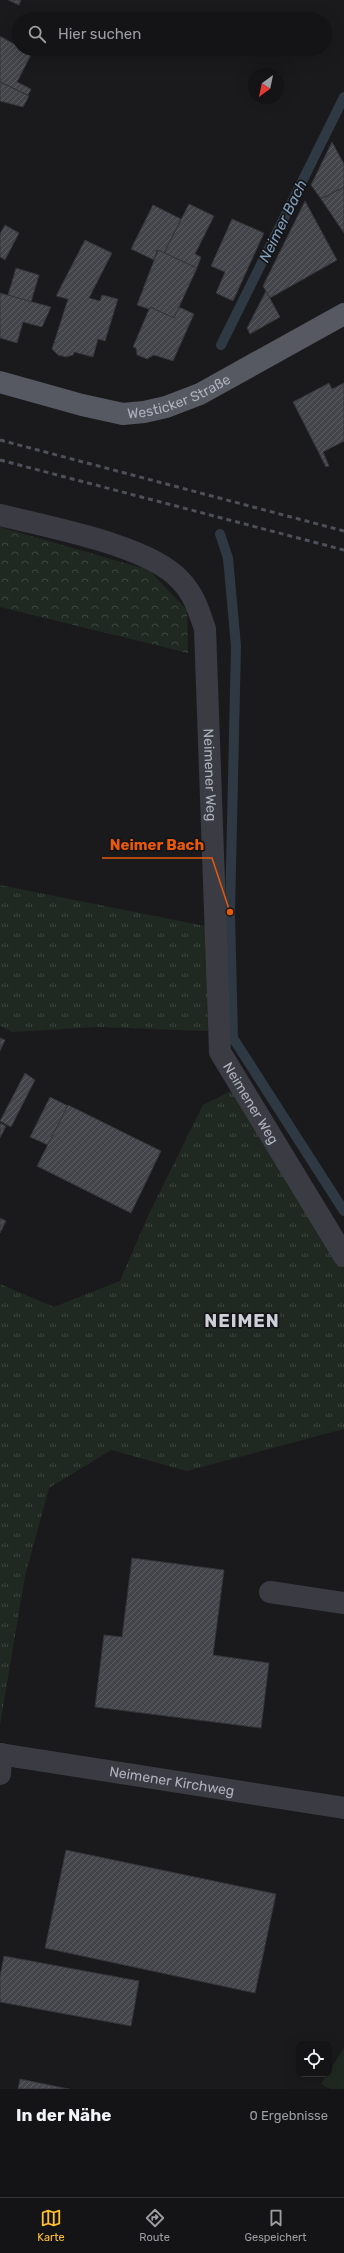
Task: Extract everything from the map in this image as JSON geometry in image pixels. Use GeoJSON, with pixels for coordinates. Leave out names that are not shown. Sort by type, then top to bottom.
{"type":"FeatureCollection","features":[{"type":"Feature","properties":{"kind":"main road","name":"Westicker Straße"},"geometry":{"type":"LineString","coordinates":[[0,382],[123,414],[144,412],[166,407],[200,394],[344,314]]}},
{"type":"Feature","properties":{"kind":"street","name":"Neimener Weg"},"geometry":{"type":"LineString","coordinates":[[0,515],[127,548],[153,560],[180,579],[196,602],[205,629],[220,1052],[344,1256]]}},
{"type":"Feature","properties":{"kind":"street"},"geometry":{"type":"LineString","coordinates":[[270,1592],[344,1603]]}},
{"type":"Feature","properties":{"kind":"street","name":"Neimener Kirchweg"},"geometry":{"type":"LineString","coordinates":[[0,1760],[344,1808]]}},
{"type":"Feature","properties":{"kind":"green space"},"geometry":{"type":"Polygon","coordinates":[[[0,527],[149,570],[187,610],[188,653],[0,607],[0,527]]]}},
{"type":"Feature","properties":{"kind":"green space"},"geometry":{"type":"Polygon","coordinates":[[[0,885],[205,926],[208,1031],[97,1027],[12,1032],[0,1026],[0,885]]]}},
{"type":"Feature","properties":{"kind":"green space"},"geometry":{"type":"Polygon","coordinates":[[[237,1088],[344,1260],[344,1429],[187,1471],[111,1450],[49,1488],[25,1576],[0,1725],[0,1284],[54,1307],[120,1281],[148,1216],[203,1105],[237,1088]]]}},
{"type":"Feature","properties":{"kind":"green space"},"geometry":{"type":"Polygon","coordinates":[[[344,2048],[344,2089],[330,2089],[321,2084],[325,2077],[332,2077],[332,2067],[344,2048]]]}},
{"type":"Feature","properties":{"kind":"building"},"geometry":{"type":"Polygon","coordinates":[[[8,0],[21,0],[19,5],[8,0]]]}},
{"type":"Feature","properties":{"kind":"building"},"geometry":{"type":"Polygon","coordinates":[[[0,36],[12,43],[12,56],[30,56],[17,82],[31,89],[28,95],[0,82],[0,36]]]}},
{"type":"Feature","properties":{"kind":"building"},"geometry":{"type":"Polygon","coordinates":[[[0,82],[29,96],[23,107],[0,101],[0,82]]]}},
{"type":"Feature","properties":{"kind":"building"},"geometry":{"type":"Polygon","coordinates":[[[332,142],[344,164],[344,187],[321,199],[311,185],[332,142]]]}},
{"type":"Feature","properties":{"kind":"building"},"geometry":{"type":"Polygon","coordinates":[[[344,187],[344,233],[321,199],[344,187]]]}},
{"type":"Feature","properties":{"kind":"building"},"geometry":{"type":"Polygon","coordinates":[[[305,201],[337,260],[270,298],[263,286],[305,201]]]}},
{"type":"Feature","properties":{"kind":"building"},"geometry":{"type":"Polygon","coordinates":[[[189,204],[214,216],[195,254],[201,257],[197,268],[164,253],[189,204]]]}},
{"type":"Feature","properties":{"kind":"building"},"geometry":{"type":"Polygon","coordinates":[[[153,205],[181,219],[164,253],[157,250],[154,260],[131,249],[153,205]]]}},
{"type":"Feature","properties":{"kind":"building"},"geometry":{"type":"Polygon","coordinates":[[[232,219],[264,233],[233,301],[216,293],[225,272],[211,266],[232,219]]]}},
{"type":"Feature","properties":{"kind":"building"},"geometry":{"type":"Polygon","coordinates":[[[5,225],[19,233],[5,260],[0,257],[0,234],[5,225]]]}},
{"type":"Feature","properties":{"kind":"building"},"geometry":{"type":"Polygon","coordinates":[[[85,240],[112,253],[89,298],[100,301],[102,295],[118,299],[105,341],[98,339],[93,357],[74,352],[73,355],[66,357],[58,355],[52,349],[68,299],[56,296],[85,240]]]}},
{"type":"Feature","properties":{"kind":"building"},"geometry":{"type":"Polygon","coordinates":[[[158,250],[197,268],[174,318],[150,307],[149,309],[137,305],[158,250]]]}},
{"type":"Feature","properties":{"kind":"building"},"geometry":{"type":"Polygon","coordinates":[[[16,268],[39,275],[31,302],[8,295],[16,268]]]}},
{"type":"Feature","properties":{"kind":"building"},"geometry":{"type":"Polygon","coordinates":[[[266,291],[280,317],[250,334],[247,328],[266,291]]]}},
{"type":"Feature","properties":{"kind":"building"},"geometry":{"type":"Polygon","coordinates":[[[0,293],[51,307],[42,327],[23,322],[17,343],[0,338],[0,293]]]}},
{"type":"Feature","properties":{"kind":"building"},"geometry":{"type":"Polygon","coordinates":[[[150,307],[174,318],[179,307],[194,314],[173,361],[154,355],[147,359],[137,355],[136,348],[133,347],[150,307]]]}},
{"type":"Feature","properties":{"kind":"building"},"geometry":{"type":"Polygon","coordinates":[[[329,383],[332,389],[344,383],[344,441],[323,452],[329,466],[326,467],[293,402],[329,383]]]}},
{"type":"Feature","properties":{"kind":"building"},"geometry":{"type":"Polygon","coordinates":[[[0,1038],[5,1040],[0,1051],[0,1038]]]}},
{"type":"Feature","properties":{"kind":"building"},"geometry":{"type":"Polygon","coordinates":[[[25,1073],[35,1080],[11,1127],[0,1121],[25,1073]]]}},
{"type":"Feature","properties":{"kind":"building"},"geometry":{"type":"Polygon","coordinates":[[[50,1097],[68,1106],[48,1145],[30,1137],[50,1097]]]}},
{"type":"Feature","properties":{"kind":"building"},"geometry":{"type":"Polygon","coordinates":[[[68,1105],[161,1151],[131,1213],[37,1166],[68,1105]]]}},
{"type":"Feature","properties":{"kind":"building"},"geometry":{"type":"Polygon","coordinates":[[[0,1123],[6,1126],[0,1138],[0,1123]]]}},
{"type":"Feature","properties":{"kind":"building"},"geometry":{"type":"Polygon","coordinates":[[[0,1218],[6,1221],[0,1233],[0,1218]]]}},
{"type":"Feature","properties":{"kind":"building"},"geometry":{"type":"Polygon","coordinates":[[[132,1558],[224,1570],[213,1655],[269,1663],[261,1728],[95,1707],[104,1635],[122,1637],[132,1558]]]}},
{"type":"Feature","properties":{"kind":"building"},"geometry":{"type":"Polygon","coordinates":[[[66,1850],[276,1894],[255,1993],[45,1948],[66,1850]]]}},
{"type":"Feature","properties":{"kind":"building"},"geometry":{"type":"Polygon","coordinates":[[[4,1956],[139,1981],[131,2026],[0,2002],[0,1976],[4,1956]]]}},
{"type":"Feature","properties":{"kind":"building"},"geometry":{"type":"Polygon","coordinates":[[[20,2079],[69,2089],[18,2089],[20,2079]]]}},
{"type":"Feature","properties":{"kind":"waterway","name":"Neimer Bach"},"geometry":{"type":"LineString","coordinates":[[221,345],[344,97]]}},
{"type":"Feature","properties":{"kind":"waterway","name":"Neimer Bach"},"geometry":{"type":"LineString","coordinates":[[220,534],[228,558],[236,646],[230,912],[233,1038],[344,1211]]}},
{"type":"Feature","properties":{"kind":"railway"},"geometry":{"type":"LineString","coordinates":[[0,440],[344,531]]}},
{"type":"Feature","properties":{"kind":"railway"},"geometry":{"type":"LineString","coordinates":[[0,460],[344,550]]}},
{"type":"Feature","properties":{"kind":"place","name":"Neimer Bach"},"geometry":{"type":"Point","coordinates":[230,912]}},
{"type":"Feature","properties":{"kind":"district","name":"NEIMEN"},"geometry":{"type":"Point","coordinates":[242,1321]}}]}
